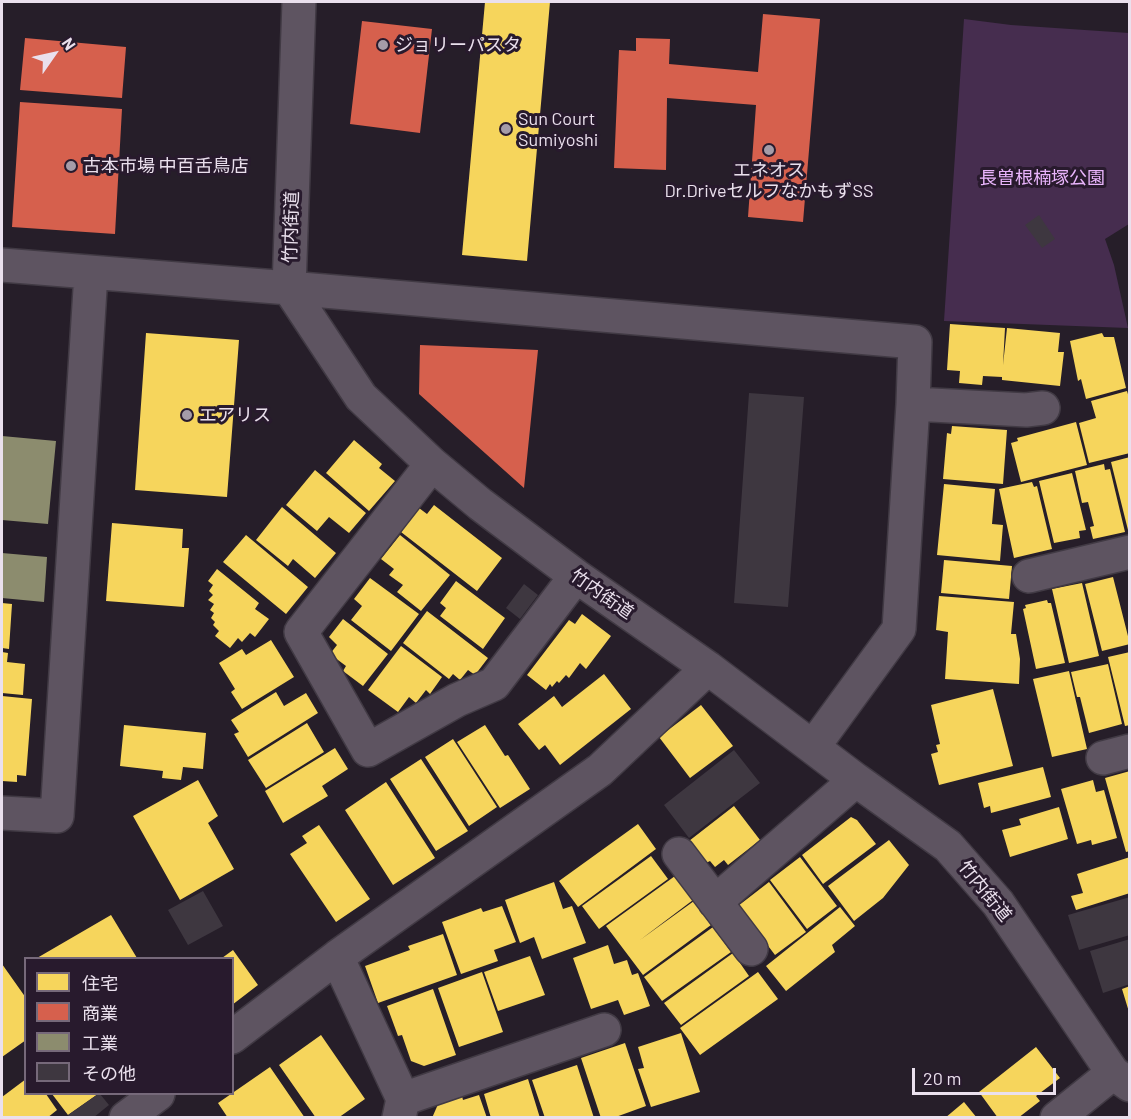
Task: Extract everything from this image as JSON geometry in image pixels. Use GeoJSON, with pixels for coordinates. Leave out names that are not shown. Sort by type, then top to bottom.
{"type":"FeatureCollection","features":[{"type":"Feature","properties":{"kind":"street","name":"竹内街道"},"geometry":{"type":"LineString","coordinates":[[299,2],[289,288],[361,397],[432,464],[480,504],[576,576],[708,668],[948,846],[998,903],[1121,1079]]}},
{"type":"Feature","properties":{"kind":"street"},"geometry":{"type":"LineString","coordinates":[[2,266],[289,288],[915,342],[899,629],[813,747]]}},
{"type":"Feature","properties":{"kind":"street"},"geometry":{"type":"LineString","coordinates":[[2,813],[57,816],[91,273]]}},
{"type":"Feature","properties":{"kind":"street"},"geometry":{"type":"LineString","coordinates":[[913,404],[1026,410],[1043,408]]}},
{"type":"Feature","properties":{"kind":"street"},"geometry":{"type":"LineString","coordinates":[[432,464],[301,632],[368,750],[457,700],[494,684],[576,576]]}},
{"type":"Feature","properties":{"kind":"street"},"geometry":{"type":"LineString","coordinates":[[1029,576],[1130,552]]}},
{"type":"Feature","properties":{"kind":"street"},"geometry":{"type":"LineString","coordinates":[[234,1035],[337,957],[600,770],[708,668]]}},
{"type":"Feature","properties":{"kind":"street"},"geometry":{"type":"LineString","coordinates":[[715,902],[856,780]]}},
{"type":"Feature","properties":{"kind":"street"},"geometry":{"type":"LineString","coordinates":[[679,854],[751,949]]}},
{"type":"Feature","properties":{"kind":"street"},"geometry":{"type":"LineString","coordinates":[[337,957],[401,1108],[604,1030]]}},
{"type":"Feature","properties":{"kind":"street"},"geometry":{"type":"LineString","coordinates":[[1056,1118],[1121,1079]]}},
{"type":"Feature","properties":{"kind":"street"},"geometry":{"type":"LineString","coordinates":[[126,1118],[157,1095]]}},
{"type":"Feature","properties":{"kind":"green space","name":"長曽根楠塚公園"},"geometry":{"type":"Polygon","coordinates":[[[964,19],[1011,25],[1129,33],[1129,224],[1105,239],[1114,265],[1128,328],[944,321],[964,19]]]}},
{"type":"Feature","properties":{"kind":"building: 住宅","name":"Sun Court Sumiyoshi"},"geometry":{"type":"Polygon","coordinates":[[[485,2],[550,2],[527,261],[462,255],[485,2]]]}},
{"type":"Feature","properties":{"kind":"building: 住宅"},"geometry":{"type":"Polygon","coordinates":[[[950,324],[1005,328],[1003,365],[1007,328],[1060,333],[1058,352],[1064,352],[1060,386],[983,376],[982,385],[959,383],[960,371],[947,370],[950,324]]]}},
{"type":"Feature","properties":{"kind":"building: 住宅","name":"エアリス"},"geometry":{"type":"Polygon","coordinates":[[[146,333],[239,340],[227,497],[135,490],[146,333]]]}},
{"type":"Feature","properties":{"kind":"building: 住宅"},"geometry":{"type":"Polygon","coordinates":[[[1102,333],[1104,337],[1114,337],[1126,388],[1086,399],[1081,379],[1078,381],[1070,341],[1102,333]]]}},
{"type":"Feature","properties":{"kind":"building: 住宅"},"geometry":{"type":"Polygon","coordinates":[[[1127,391],[1130,401],[1130,453],[1089,463],[1079,423],[1096,418],[1091,401],[1127,391]]]}},
{"type":"Feature","properties":{"kind":"building: 住宅"},"geometry":{"type":"Polygon","coordinates":[[[1076,422],[1087,465],[1021,482],[1011,443],[1018,441],[1017,438],[1076,422]]]}},
{"type":"Feature","properties":{"kind":"building: 住宅"},"geometry":{"type":"Polygon","coordinates":[[[952,426],[1007,430],[1003,484],[943,479],[947,433],[951,434],[952,426]]]}},
{"type":"Feature","properties":{"kind":"building: 住宅"},"geometry":{"type":"Polygon","coordinates":[[[354,440],[382,464],[379,468],[395,481],[369,511],[326,473],[354,440]]]}},
{"type":"Feature","properties":{"kind":"building: 住宅"},"geometry":{"type":"Polygon","coordinates":[[[1130,457],[1130,529],[1128,530],[1111,462],[1130,457]]]}},
{"type":"Feature","properties":{"kind":"building: 住宅"},"geometry":{"type":"Polygon","coordinates":[[[1104,464],[1105,470],[1110,469],[1125,532],[1093,539],[1090,527],[1094,526],[1088,502],[1082,503],[1075,471],[1104,464]]]}},
{"type":"Feature","properties":{"kind":"building: 住宅"},"geometry":{"type":"Polygon","coordinates":[[[315,470],[366,513],[349,533],[329,517],[317,531],[286,505],[315,470]]]}},
{"type":"Feature","properties":{"kind":"building: 住宅"},"geometry":{"type":"Polygon","coordinates":[[[1072,473],[1086,530],[1079,531],[1080,538],[1054,543],[1039,481],[1072,473]]]}},
{"type":"Feature","properties":{"kind":"building: 住宅"},"geometry":{"type":"Polygon","coordinates":[[[1032,482],[1034,487],[1037,486],[1052,549],[1014,558],[999,489],[1032,482]]]}},
{"type":"Feature","properties":{"kind":"building: 住宅"},"geometry":{"type":"Polygon","coordinates":[[[944,484],[995,489],[992,524],[1003,525],[1000,561],[937,555],[944,484]]]}},
{"type":"Feature","properties":{"kind":"building: 住宅"},"geometry":{"type":"Polygon","coordinates":[[[434,505],[502,558],[477,591],[401,532],[419,508],[427,514],[434,505]]]}},
{"type":"Feature","properties":{"kind":"building: 住宅"},"geometry":{"type":"Polygon","coordinates":[[[282,507],[336,553],[315,578],[293,559],[288,566],[256,540],[282,507]]]}},
{"type":"Feature","properties":{"kind":"building: 住宅"},"geometry":{"type":"Polygon","coordinates":[[[112,523],[183,529],[182,548],[189,548],[184,607],[106,601],[112,523]]]}},
{"type":"Feature","properties":{"kind":"building: 住宅"},"geometry":{"type":"Polygon","coordinates":[[[246,535],[308,587],[286,614],[223,562],[246,535]]]}},
{"type":"Feature","properties":{"kind":"building: 住宅"},"geometry":{"type":"Polygon","coordinates":[[[400,535],[450,575],[421,611],[397,592],[403,585],[389,575],[394,569],[381,559],[400,535]]]}},
{"type":"Feature","properties":{"kind":"building: 住宅"},"geometry":{"type":"Polygon","coordinates":[[[944,560],[1012,566],[1009,599],[941,593],[944,560]]]}},
{"type":"Feature","properties":{"kind":"building: 住宅"},"geometry":{"type":"Polygon","coordinates":[[[217,569],[259,603],[255,609],[269,619],[255,637],[250,633],[242,642],[238,638],[230,648],[215,636],[219,631],[213,625],[215,622],[211,618],[214,613],[210,610],[214,604],[208,600],[213,595],[209,591],[213,585],[208,581],[217,569]]]}},
{"type":"Feature","properties":{"kind":"building: 住宅"},"geometry":{"type":"Polygon","coordinates":[[[1113,577],[1130,644],[1102,651],[1085,584],[1113,577]]]}},
{"type":"Feature","properties":{"kind":"building: 住宅"},"geometry":{"type":"Polygon","coordinates":[[[370,578],[419,614],[391,651],[351,620],[362,606],[354,599],[370,578]]]}},
{"type":"Feature","properties":{"kind":"building: 住宅"},"geometry":{"type":"Polygon","coordinates":[[[456,581],[505,618],[483,649],[440,616],[446,608],[440,603],[456,581]]]}},
{"type":"Feature","properties":{"kind":"building: 住宅"},"geometry":{"type":"Polygon","coordinates":[[[1082,583],[1099,656],[1069,663],[1052,589],[1082,583]]]}},
{"type":"Feature","properties":{"kind":"building: 住宅"},"geometry":{"type":"Polygon","coordinates":[[[939,596],[1014,602],[1011,634],[1016,634],[1020,659],[1019,684],[945,679],[948,632],[936,630],[939,596]]]}},
{"type":"Feature","properties":{"kind":"building: 住宅"},"geometry":{"type":"Polygon","coordinates":[[[1047,600],[1051,603],[1065,663],[1036,669],[1023,609],[1026,608],[1025,605],[1047,600]]]}},
{"type":"Feature","properties":{"kind":"building: 住宅"},"geometry":{"type":"Polygon","coordinates":[[[2,603],[12,604],[9,649],[2,648],[2,603]]]}},
{"type":"Feature","properties":{"kind":"building: 住宅"},"geometry":{"type":"Polygon","coordinates":[[[427,611],[488,658],[475,675],[468,670],[460,680],[453,674],[449,679],[403,643],[427,611]]]}},
{"type":"Feature","properties":{"kind":"building: 住宅"},"geometry":{"type":"Polygon","coordinates":[[[582,614],[611,636],[586,669],[580,663],[569,678],[566,675],[552,687],[550,684],[546,690],[527,675],[569,620],[575,624],[582,614]]]}},
{"type":"Feature","properties":{"kind":"building: 住宅"},"geometry":{"type":"Polygon","coordinates":[[[343,619],[388,654],[363,686],[343,671],[346,666],[330,654],[337,645],[329,637],[343,619]]]}},
{"type":"Feature","properties":{"kind":"building: 住宅"},"geometry":{"type":"Polygon","coordinates":[[[271,640],[294,677],[242,709],[231,692],[235,689],[219,663],[242,649],[246,655],[271,640]]]}},
{"type":"Feature","properties":{"kind":"building: 住宅"},"geometry":{"type":"Polygon","coordinates":[[[401,646],[442,677],[430,694],[426,690],[416,703],[409,697],[398,712],[368,690],[401,646]]]}},
{"type":"Feature","properties":{"kind":"building: 住宅"},"geometry":{"type":"Polygon","coordinates":[[[2,652],[8,653],[7,662],[25,664],[23,695],[2,693],[2,652]]]}},
{"type":"Feature","properties":{"kind":"building: 住宅"},"geometry":{"type":"Polygon","coordinates":[[[1130,652],[1130,725],[1125,726],[1108,657],[1130,652]]]}},
{"type":"Feature","properties":{"kind":"building: 住宅"},"geometry":{"type":"Polygon","coordinates":[[[1108,664],[1122,724],[1089,733],[1071,672],[1108,664]]]}},
{"type":"Feature","properties":{"kind":"building: 住宅"},"geometry":{"type":"Polygon","coordinates":[[[1069,671],[1087,749],[1052,757],[1033,679],[1069,671]]]}},
{"type":"Feature","properties":{"kind":"building: 住宅"},"geometry":{"type":"Polygon","coordinates":[[[604,674],[631,709],[560,765],[545,745],[539,750],[518,724],[554,696],[562,707],[604,674]]]}},
{"type":"Feature","properties":{"kind":"building: 住宅"},"geometry":{"type":"Polygon","coordinates":[[[993,689],[1013,766],[939,785],[931,754],[938,752],[936,745],[940,744],[931,705],[993,689]]]}},
{"type":"Feature","properties":{"kind":"building: 住宅"},"geometry":{"type":"Polygon","coordinates":[[[276,692],[284,706],[306,693],[318,713],[248,757],[234,734],[239,732],[231,720],[276,692]]]}},
{"type":"Feature","properties":{"kind":"building: 住宅"},"geometry":{"type":"Polygon","coordinates":[[[2,696],[32,699],[26,776],[17,775],[17,782],[2,781],[2,696]]]}},
{"type":"Feature","properties":{"kind":"building: 住宅"},"geometry":{"type":"Polygon","coordinates":[[[701,705],[733,746],[690,778],[659,737],[701,705]]]}},
{"type":"Feature","properties":{"kind":"building: 住宅"},"geometry":{"type":"Polygon","coordinates":[[[307,723],[324,752],[266,788],[248,760],[307,723]]]}},
{"type":"Feature","properties":{"kind":"building: 住宅"},"geometry":{"type":"Polygon","coordinates":[[[124,725],[206,733],[203,769],[183,767],[181,780],[162,778],[163,771],[120,766],[124,725]]]}},
{"type":"Feature","properties":{"kind":"building: 住宅"},"geometry":{"type":"Polygon","coordinates":[[[485,725],[530,789],[500,808],[457,742],[485,725]]]}},
{"type":"Feature","properties":{"kind":"building: 住宅"},"geometry":{"type":"Polygon","coordinates":[[[453,739],[497,807],[469,826],[425,757],[453,739]]]}},
{"type":"Feature","properties":{"kind":"building: 住宅"},"geometry":{"type":"Polygon","coordinates":[[[335,748],[348,769],[322,786],[328,796],[283,823],[265,791],[335,748]]]}},
{"type":"Feature","properties":{"kind":"building: 住宅"},"geometry":{"type":"Polygon","coordinates":[[[421,759],[468,831],[436,851],[390,779],[421,759]]]}},
{"type":"Feature","properties":{"kind":"building: 住宅"},"geometry":{"type":"Polygon","coordinates":[[[1043,767],[1051,797],[991,813],[990,806],[984,808],[978,783],[1043,767]]]}},
{"type":"Feature","properties":{"kind":"building: 住宅"},"geometry":{"type":"Polygon","coordinates":[[[1130,771],[1130,851],[1126,852],[1105,778],[1130,771]]]}},
{"type":"Feature","properties":{"kind":"building: 住宅"},"geometry":{"type":"Polygon","coordinates":[[[198,780],[218,816],[208,823],[234,869],[180,900],[133,816],[198,780]]]}},
{"type":"Feature","properties":{"kind":"building: 住宅"},"geometry":{"type":"Polygon","coordinates":[[[1093,780],[1096,792],[1104,790],[1117,838],[1092,845],[1091,840],[1077,844],[1061,789],[1093,780]]]}},
{"type":"Feature","properties":{"kind":"building: 住宅"},"geometry":{"type":"Polygon","coordinates":[[[386,782],[435,858],[393,885],[345,810],[386,782]]]}},
{"type":"Feature","properties":{"kind":"building: 住宅"},"geometry":{"type":"Polygon","coordinates":[[[734,806],[760,840],[728,865],[724,860],[715,867],[710,861],[706,863],[689,841],[734,806]]]}},
{"type":"Feature","properties":{"kind":"building: 住宅"},"geometry":{"type":"Polygon","coordinates":[[[1059,807],[1068,839],[1010,857],[1002,830],[1021,825],[1019,819],[1059,807]]]}},
{"type":"Feature","properties":{"kind":"building: 住宅"},"geometry":{"type":"Polygon","coordinates":[[[851,817],[857,820],[876,844],[823,884],[802,855],[851,817]]]}},
{"type":"Feature","properties":{"kind":"building: 住宅"},"geometry":{"type":"Polygon","coordinates":[[[638,824],[656,849],[578,907],[559,881],[638,824]]]}},
{"type":"Feature","properties":{"kind":"building: 住宅"},"geometry":{"type":"Polygon","coordinates":[[[319,825],[370,899],[336,922],[290,854],[307,843],[302,836],[319,825]]]}},
{"type":"Feature","properties":{"kind":"building: 住宅"},"geometry":{"type":"Polygon","coordinates":[[[889,840],[909,865],[883,898],[854,921],[828,886],[889,840]]]}},
{"type":"Feature","properties":{"kind":"building: 住宅"},"geometry":{"type":"Polygon","coordinates":[[[651,856],[668,879],[599,929],[582,906],[651,856]]]}},
{"type":"Feature","properties":{"kind":"building: 住宅"},"geometry":{"type":"Polygon","coordinates":[[[800,857],[837,906],[807,929],[770,880],[800,857]]]}},
{"type":"Feature","properties":{"kind":"building: 住宅"},"geometry":{"type":"Polygon","coordinates":[[[1130,857],[1130,893],[1076,910],[1071,896],[1083,893],[1077,874],[1130,857]]]}},
{"type":"Feature","properties":{"kind":"building: 住宅"},"geometry":{"type":"Polygon","coordinates":[[[675,876],[693,900],[640,940],[694,901],[711,925],[643,975],[606,926],[675,876]]]}},
{"type":"Feature","properties":{"kind":"building: 住宅"},"geometry":{"type":"Polygon","coordinates":[[[554,882],[563,909],[572,906],[586,943],[542,959],[534,937],[520,943],[505,900],[554,882]]]}},
{"type":"Feature","properties":{"kind":"building: 住宅"},"geometry":{"type":"Polygon","coordinates":[[[769,882],[806,932],[775,955],[738,906],[769,882]]]}},
{"type":"Feature","properties":{"kind":"building: 住宅"},"geometry":{"type":"Polygon","coordinates":[[[502,906],[516,942],[494,950],[498,961],[461,974],[442,922],[481,908],[483,912],[502,906]]]}},
{"type":"Feature","properties":{"kind":"building: 住宅"},"geometry":{"type":"Polygon","coordinates":[[[840,907],[855,926],[832,945],[835,952],[786,991],[766,966],[840,907]]]}},
{"type":"Feature","properties":{"kind":"building: 住宅"},"geometry":{"type":"Polygon","coordinates":[[[111,915],[136,957],[39,957],[111,915]]]}},
{"type":"Feature","properties":{"kind":"building: 住宅"},"geometry":{"type":"Polygon","coordinates":[[[713,927],[731,952],[662,1001],[644,977],[713,927]]]}},
{"type":"Feature","properties":{"kind":"building: 住宅"},"geometry":{"type":"Polygon","coordinates":[[[443,934],[457,975],[378,1003],[365,966],[410,950],[408,946],[443,934]]]}},
{"type":"Feature","properties":{"kind":"building: 住宅"},"geometry":{"type":"Polygon","coordinates":[[[608,945],[614,964],[627,960],[632,975],[638,973],[650,1006],[624,1015],[618,1000],[591,1009],[573,958],[608,945]]]}},
{"type":"Feature","properties":{"kind":"building: 住宅"},"geometry":{"type":"Polygon","coordinates":[[[233,950],[258,985],[234,1003],[234,957],[223,957],[233,950]]]}},
{"type":"Feature","properties":{"kind":"building: 住宅"},"geometry":{"type":"Polygon","coordinates":[[[733,953],[749,976],[681,1025],[664,1003],[733,953]]]}},
{"type":"Feature","properties":{"kind":"building: 住宅"},"geometry":{"type":"Polygon","coordinates":[[[530,956],[545,995],[498,1011],[484,972],[530,956]]]}},
{"type":"Feature","properties":{"kind":"building: 住宅"},"geometry":{"type":"Polygon","coordinates":[[[2,964],[24,995],[24,1041],[2,1057],[2,964]]]}},
{"type":"Feature","properties":{"kind":"building: 住宅"},"geometry":{"type":"Polygon","coordinates":[[[482,972],[503,1032],[459,1047],[438,988],[482,972]]]}},
{"type":"Feature","properties":{"kind":"building: 住宅"},"geometry":{"type":"Polygon","coordinates":[[[758,972],[778,999],[700,1055],[680,1028],[758,972]]]}},
{"type":"Feature","properties":{"kind":"building: 住宅"},"geometry":{"type":"Polygon","coordinates":[[[1130,986],[1130,1012],[1129,1012],[1122,989],[1130,986]]]}},
{"type":"Feature","properties":{"kind":"building: 住宅"},"geometry":{"type":"Polygon","coordinates":[[[433,989],[456,1055],[424,1066],[411,1061],[402,1035],[398,1036],[387,1006],[433,989]]]}},
{"type":"Feature","properties":{"kind":"building: 住宅"},"geometry":{"type":"Polygon","coordinates":[[[681,1033],[700,1092],[651,1107],[638,1069],[644,1068],[638,1047],[681,1033]]]}},
{"type":"Feature","properties":{"kind":"building: 住宅"},"geometry":{"type":"Polygon","coordinates":[[[321,1035],[365,1099],[338,1118],[316,1118],[279,1065],[321,1035]]]}},
{"type":"Feature","properties":{"kind":"building: 住宅"},"geometry":{"type":"Polygon","coordinates":[[[625,1043],[646,1106],[613,1118],[601,1118],[581,1058],[625,1043]]]}},
{"type":"Feature","properties":{"kind":"building: 住宅"},"geometry":{"type":"Polygon","coordinates":[[[1036,1047],[1060,1078],[1036,1096],[1040,1101],[1018,1118],[998,1118],[979,1092],[1036,1047]]]}},
{"type":"Feature","properties":{"kind":"building: 住宅"},"geometry":{"type":"Polygon","coordinates":[[[577,1065],[594,1118],[545,1118],[532,1080],[577,1065]]]}},
{"type":"Feature","properties":{"kind":"building: 住宅"},"geometry":{"type":"Polygon","coordinates":[[[270,1067],[305,1118],[228,1118],[218,1103],[230,1095],[234,1095],[234,1092],[270,1067]]]}},
{"type":"Feature","properties":{"kind":"building: 住宅"},"geometry":{"type":"Polygon","coordinates":[[[528,1079],[540,1118],[491,1118],[484,1094],[528,1079]]]}},
{"type":"Feature","properties":{"kind":"building: 住宅"},"geometry":{"type":"Polygon","coordinates":[[[24,1080],[24,1095],[47,1095],[57,1110],[47,1118],[2,1118],[2,1097],[24,1080]]]}},
{"type":"Feature","properties":{"kind":"building: 住宅"},"geometry":{"type":"Polygon","coordinates":[[[53,1095],[97,1095],[68,1115],[53,1095]]]}},
{"type":"Feature","properties":{"kind":"building: 住宅"},"geometry":{"type":"Polygon","coordinates":[[[479,1095],[487,1118],[432,1118],[439,1102],[462,1096],[463,1100],[479,1095]]]}},
{"type":"Feature","properties":{"kind":"building: 住宅"},"geometry":{"type":"Polygon","coordinates":[[[964,1102],[977,1118],[945,1118],[964,1102]]]}},
{"type":"Feature","properties":{"kind":"building: 商業"},"geometry":{"type":"Polygon","coordinates":[[[763,14],[820,19],[803,222],[748,217],[756,105],[667,98],[666,170],[614,168],[619,50],[636,51],[636,38],[670,39],[669,64],[758,72],[763,14]]]}},
{"type":"Feature","properties":{"kind":"building: 商業"},"geometry":{"type":"Polygon","coordinates":[[[362,21],[432,29],[420,133],[350,124],[362,21]]]}},
{"type":"Feature","properties":{"kind":"building: 商業"},"geometry":{"type":"Polygon","coordinates":[[[25,38],[126,47],[122,98],[20,90],[25,38]]]}},
{"type":"Feature","properties":{"kind":"building: 商業"},"geometry":{"type":"Polygon","coordinates":[[[20,102],[122,109],[115,234],[12,227],[20,102]]]}},
{"type":"Feature","properties":{"kind":"building: 商業"},"geometry":{"type":"Polygon","coordinates":[[[420,345],[538,350],[524,488],[419,394],[420,345]]]}},
{"type":"Feature","properties":{"kind":"building: 工業"},"geometry":{"type":"Polygon","coordinates":[[[2,436],[56,441],[48,524],[2,520],[2,436]]]}},
{"type":"Feature","properties":{"kind":"building: 工業"},"geometry":{"type":"Polygon","coordinates":[[[2,553],[47,557],[44,602],[2,598],[2,553]]]}},
{"type":"Feature","properties":{"kind":"building: その他"},"geometry":{"type":"Polygon","coordinates":[[[1039,215],[1055,239],[1042,248],[1025,225],[1039,215]]]}},
{"type":"Feature","properties":{"kind":"building: その他"},"geometry":{"type":"Polygon","coordinates":[[[749,393],[804,397],[788,607],[734,603],[749,393]]]}},
{"type":"Feature","properties":{"kind":"building: その他"},"geometry":{"type":"Polygon","coordinates":[[[524,584],[538,595],[520,619],[506,608],[524,584]]]}},
{"type":"Feature","properties":{"kind":"building: その他"},"geometry":{"type":"Polygon","coordinates":[[[734,750],[760,783],[689,838],[664,805],[734,750]]]}},
{"type":"Feature","properties":{"kind":"building: その他"},"geometry":{"type":"Polygon","coordinates":[[[203,891],[223,926],[188,945],[168,910],[203,891]]]}},
{"type":"Feature","properties":{"kind":"building: その他"},"geometry":{"type":"Polygon","coordinates":[[[1130,897],[1130,935],[1079,950],[1068,915],[1130,897]]]}},
{"type":"Feature","properties":{"kind":"building: その他"},"geometry":{"type":"Polygon","coordinates":[[[1130,939],[1130,984],[1103,993],[1090,951],[1130,939]]]}},
{"type":"Feature","properties":{"kind":"building: その他"},"geometry":{"type":"Polygon","coordinates":[[[97,1095],[101,1095],[109,1105],[93,1118],[70,1118],[68,1115],[97,1095]]]}},
{"type":"Feature","properties":{"kind":"place","name":"ジョリーパスタ"},"geometry":{"type":"Point","coordinates":[383,45]}},
{"type":"Feature","properties":{"kind":"place","name":"Sun Court Sumiyoshi"},"geometry":{"type":"Point","coordinates":[506,129]}},
{"type":"Feature","properties":{"kind":"place","name":"エネオス Dr.DriveセルフなかもずSS"},"geometry":{"type":"Point","coordinates":[769,150]}},
{"type":"Feature","properties":{"kind":"place","name":"古本市場 中百舌鳥店"},"geometry":{"type":"Point","coordinates":[71,166]}},
{"type":"Feature","properties":{"kind":"place","name":"エアリス"},"geometry":{"type":"Point","coordinates":[187,415]}}]}
